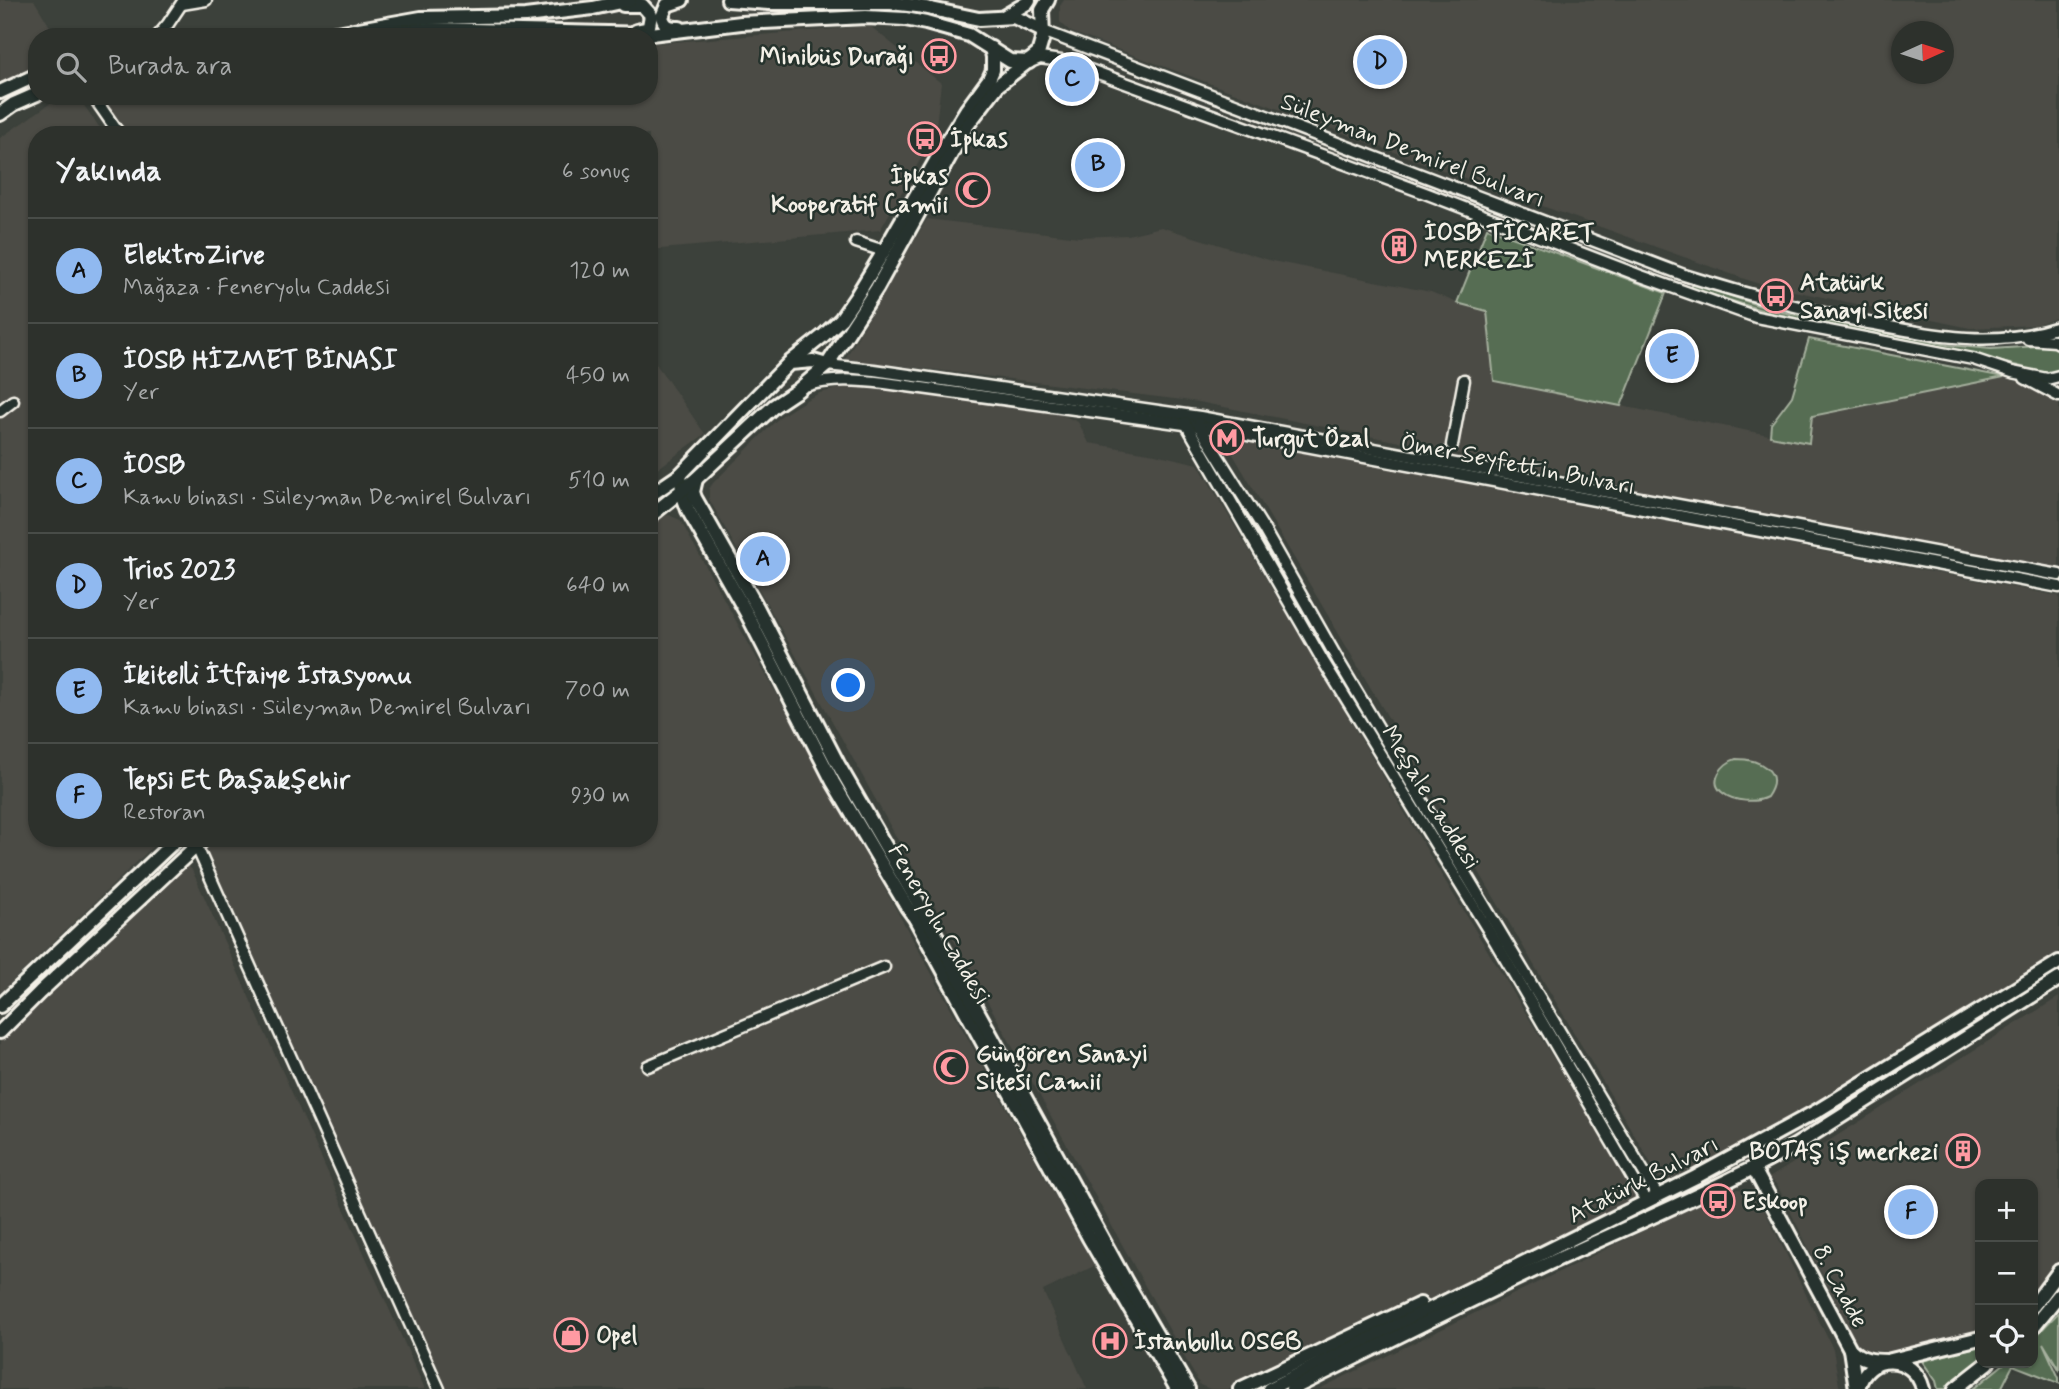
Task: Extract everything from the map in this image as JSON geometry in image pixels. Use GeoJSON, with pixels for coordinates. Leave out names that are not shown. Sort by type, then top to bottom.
{"type":"FeatureCollection","features":[{"type":"Feature","properties":{"kind":"main road"},"geometry":{"type":"LineString","coordinates":[[614,5],[630,0]]}},
{"type":"Feature","properties":{"kind":"main road"},"geometry":{"type":"LineString","coordinates":[[682,0],[667,5],[663,12],[663,21],[670,27],[694,28]]}},
{"type":"Feature","properties":{"kind":"main road","name":"Süleyman Demirel Bulvarı"},"geometry":{"type":"LineString","coordinates":[[728,0],[769,3],[880,1],[979,19],[1014,17],[1043,31]]}},
{"type":"Feature","properties":{"kind":"main road"},"geometry":{"type":"LineString","coordinates":[[1005,16],[1029,0]]}},
{"type":"Feature","properties":{"kind":"main road"},"geometry":{"type":"LineString","coordinates":[[658,509],[827,365],[877,288],[966,127],[998,85],[1029,62],[1040,50],[1042,10],[1048,0]]}},
{"type":"Feature","properties":{"kind":"main road"},"geometry":{"type":"LineString","coordinates":[[365,28],[421,18],[525,16],[614,5],[642,5],[651,15],[647,28]]}},
{"type":"Feature","properties":{"kind":"main road","name":"Süleyman Demirel Bulvarı"},"geometry":{"type":"LineString","coordinates":[[658,33],[741,23],[866,17],[905,19],[969,35],[1010,61],[1029,62]]}},
{"type":"Feature","properties":{"kind":"main road"},"geometry":{"type":"LineString","coordinates":[[658,490],[680,475],[789,363],[841,319],[967,108],[989,79],[993,70],[990,48]]}},
{"type":"Feature","properties":{"kind":"main road"},"geometry":{"type":"LineString","coordinates":[[0,92],[28,79]]}},
{"type":"Feature","properties":{"kind":"main road"},"geometry":{"type":"LineString","coordinates":[[0,114],[28,97]]}},
{"type":"Feature","properties":{"kind":"main road"},"geometry":{"type":"LineString","coordinates":[[789,363],[813,361],[827,365]]}},
{"type":"Feature","properties":{"kind":"main road"},"geometry":{"type":"LineString","coordinates":[[789,363],[783,375],[786,382],[794,387],[802,387]]}},
{"type":"Feature","properties":{"kind":"main road"},"geometry":{"type":"LineString","coordinates":[[760,393],[769,389],[778,390],[780,403]]}},
{"type":"Feature","properties":{"kind":"main road","name":"Feneryolu Caddesi"},"geometry":{"type":"LineString","coordinates":[[680,475],[690,513],[746,612],[833,782],[915,918],[1086,1239],[1177,1389]]}},
{"type":"Feature","properties":{"kind":"main road","name":"Feneryolu Caddesi"},"geometry":{"type":"LineString","coordinates":[[696,479],[693,492],[695,498],[757,607],[838,764],[924,913],[1126,1282],[1188,1389]]}},
{"type":"Feature","properties":{"kind":"main road"},"geometry":{"type":"LineString","coordinates":[[658,510],[665,506],[683,508],[690,513]]}},
{"type":"Feature","properties":{"kind":"main road"},"geometry":{"type":"LineString","coordinates":[[0,1006],[168,847]]}},
{"type":"Feature","properties":{"kind":"main road"},"geometry":{"type":"LineString","coordinates":[[0,1031],[195,847]]}},
{"type":"Feature","properties":{"kind":"main road","name":"Atatürk Bulvarı"},"geometry":{"type":"LineString","coordinates":[[1269,1389],[1748,1149],[1817,1111],[2059,962]]}},
{"type":"Feature","properties":{"kind":"main road","name":"Atatürk Bulvarı"},"geometry":{"type":"LineString","coordinates":[[1292,1389],[1541,1267],[1754,1169],[1819,1131],[2059,979]]}},
{"type":"Feature","properties":{"kind":"main road","name":"8. Cadde"},"geometry":{"type":"LineString","coordinates":[[1754,1169],[1850,1349],[1857,1389]]}},
{"type":"Feature","properties":{"kind":"main road"},"geometry":{"type":"LineString","coordinates":[[1652,1198],[1652,1217]]}},
{"type":"Feature","properties":{"kind":"main road"},"geometry":{"type":"LineString","coordinates":[[1308,1389],[1500,1295],[1541,1267]]}},
{"type":"Feature","properties":{"kind":"main road"},"geometry":{"type":"LineString","coordinates":[[1240,1389],[1460,1285],[1505,1270]]}},
{"type":"Feature","properties":{"kind":"main road"},"geometry":{"type":"LineString","coordinates":[[2034,1305],[2059,1271]]}},
{"type":"Feature","properties":{"kind":"main road"},"geometry":{"type":"LineString","coordinates":[[2038,1320],[2059,1295]]}},
{"type":"Feature","properties":{"kind":"main road"},"geometry":{"type":"LineString","coordinates":[[1857,1389],[1865,1373],[1877,1364],[1975,1339]]}},
{"type":"Feature","properties":{"kind":"main road"},"geometry":{"type":"LineString","coordinates":[[1850,1349],[1861,1357],[1874,1361],[1899,1362],[1910,1367],[1921,1381],[1923,1389]]}},
{"type":"Feature","properties":{"kind":"main road"},"geometry":{"type":"LineString","coordinates":[[1955,1389],[1982,1368]]}},
{"type":"Feature","properties":{"kind":"street"},"geometry":{"type":"LineString","coordinates":[[164,28],[183,2],[206,0]]}},
{"type":"Feature","properties":{"kind":"street","name":"Süleyman Demirel Bulvarı"},"geometry":{"type":"LineString","coordinates":[[1043,31],[1684,275],[1741,293],[1793,307],[1925,334],[1992,340],[2035,335],[2059,327]]}},
{"type":"Feature","properties":{"kind":"street","name":"Süleyman Demirel Bulvarı"},"geometry":{"type":"LineString","coordinates":[[1029,62],[1040,58],[1080,66],[1756,317],[1973,359],[2012,372]]}},
{"type":"Feature","properties":{"kind":"street"},"geometry":{"type":"LineString","coordinates":[[99,105],[114,126]]}},
{"type":"Feature","properties":{"kind":"street"},"geometry":{"type":"LineString","coordinates":[[856,242],[884,251]]}},
{"type":"Feature","properties":{"kind":"street"},"geometry":{"type":"LineString","coordinates":[[2014,338],[2059,342]]}},
{"type":"Feature","properties":{"kind":"street","name":"Ömer Seyfettin Bulvarı"},"geometry":{"type":"LineString","coordinates":[[827,365],[1199,421],[2059,575]]}},
{"type":"Feature","properties":{"kind":"street"},"geometry":{"type":"LineString","coordinates":[[2012,372],[2047,379],[2059,376]]}},
{"type":"Feature","properties":{"kind":"street"},"geometry":{"type":"LineString","coordinates":[[2012,372],[2059,396]]}},
{"type":"Feature","properties":{"kind":"street","name":"Ömer Seyfettin Bulvarı"},"geometry":{"type":"LineString","coordinates":[[802,387],[849,380],[885,383],[1185,419]]}},
{"type":"Feature","properties":{"kind":"street"},"geometry":{"type":"LineString","coordinates":[[1452,445],[1464,380]]}},
{"type":"Feature","properties":{"kind":"street"},"geometry":{"type":"LineString","coordinates":[[0,411],[13,401]]}},
{"type":"Feature","properties":{"kind":"street","name":"Meşale Caddesi"},"geometry":{"type":"LineString","coordinates":[[1185,419],[1323,661],[1652,1198]]}},
{"type":"Feature","properties":{"kind":"street","name":"Ömer Seyfettin Bulvarı"},"geometry":{"type":"LineString","coordinates":[[1199,421],[2059,587]]}},
{"type":"Feature","properties":{"kind":"street","name":"Meşale Caddesi"},"geometry":{"type":"LineString","coordinates":[[1199,421],[1652,1198]]}},
{"type":"Feature","properties":{"kind":"street"},"geometry":{"type":"LineString","coordinates":[[2019,579],[2022,567]]}},
{"type":"Feature","properties":{"kind":"street"},"geometry":{"type":"LineString","coordinates":[[202,847],[439,1389]]}},
{"type":"Feature","properties":{"kind":"street"},"geometry":{"type":"LineString","coordinates":[[648,1066],[884,967]]}},
{"type":"Feature","properties":{"kind":"shaded area"},"geometry":{"type":"Polygon","coordinates":[[[0,0],[34,0],[51,28],[28,28],[28,74],[0,86],[0,0]]]}},
{"type":"Feature","properties":{"kind":"shaded area"},"geometry":{"type":"Polygon","coordinates":[[[1064,0],[2059,0],[2059,317],[2035,325],[1970,328],[1756,283],[1071,32],[1060,22],[1060,6],[1064,0]]]}},
{"type":"Feature","properties":{"kind":"shaded area"},"geometry":{"type":"Polygon","coordinates":[[[870,26],[941,83],[935,134],[880,230],[658,249],[658,126],[119,126],[105,105],[658,105],[658,43],[870,26]]]}},
{"type":"Feature","properties":{"kind":"shaded area"},"geometry":{"type":"Polygon","coordinates":[[[48,105],[84,105],[99,126],[28,126],[28,847],[153,847],[0,993],[0,138],[48,105]]]}},
{"type":"Feature","properties":{"kind":"shaded area"},"geometry":{"type":"Polygon","coordinates":[[[927,219],[1079,237],[1128,235],[1161,227],[1272,261],[1431,292],[1457,303],[1487,310],[1494,381],[1809,443],[1811,417],[2004,377],[2026,384],[2059,401],[2059,570],[1794,521],[1199,402],[845,359],[927,219]]]}},
{"type":"Feature","properties":{"kind":"shaded area"},"geometry":{"type":"Polygon","coordinates":[[[658,367],[705,434],[658,468],[658,367]]]}},
{"type":"Feature","properties":{"kind":"shaded area"},"geometry":{"type":"Polygon","coordinates":[[[844,387],[868,387],[1060,414],[1078,422],[1089,443],[1198,464],[1444,879],[1638,1197],[1248,1389],[1210,1389],[1200,1385],[709,499],[709,489],[713,483],[781,416],[820,393],[844,387]]]}},
{"type":"Feature","properties":{"kind":"shaded area","name":"Eskoop"},"geometry":{"type":"Polygon","coordinates":[[[1237,440],[2059,596],[2059,952],[1767,1134],[1662,1182],[1231,451],[1237,440]]]}},
{"type":"Feature","properties":{"kind":"shaded area"},"geometry":{"type":"Polygon","coordinates":[[[669,515],[680,520],[1094,1266],[1043,1291],[1087,1389],[444,1389],[208,865],[204,855],[205,847],[658,847],[660,518],[669,515]]]}},
{"type":"Feature","properties":{"kind":"shaded area"},"geometry":{"type":"Polygon","coordinates":[[[187,865],[192,870],[425,1389],[0,1389],[0,1036],[180,866],[187,865]]]}},
{"type":"Feature","properties":{"kind":"shaded area"},"geometry":{"type":"Polygon","coordinates":[[[2059,997],[2059,1262],[2038,1288],[2038,1179],[1975,1179],[1975,1331],[1889,1352],[1859,1349],[1777,1185],[1769,1178],[2059,997]]]}},
{"type":"Feature","properties":{"kind":"shaded area"},"geometry":{"type":"Polygon","coordinates":[[[1738,1189],[1756,1193],[1833,1349],[1841,1389],[1319,1389],[1727,1190],[1738,1189]]]}},
{"type":"Feature","properties":{"kind":"green space"},"geometry":{"type":"Polygon","coordinates":[[[1487,228],[1666,293],[1621,406],[1494,381],[1487,311],[1457,303],[1487,228]]]}},
{"type":"Feature","properties":{"kind":"green space"},"geometry":{"type":"Polygon","coordinates":[[[1693,283],[1772,310],[1948,345],[1991,349],[2059,347],[2059,372],[2041,375],[2022,367],[1944,348],[1771,313],[1691,288],[1693,283]]]}},
{"type":"Feature","properties":{"kind":"green space"},"geometry":{"type":"Polygon","coordinates":[[[1809,339],[2004,377],[1812,416],[1809,443],[1770,436],[1771,424],[1792,396],[1809,339]]]}},
{"type":"Feature","properties":{"kind":"green space"},"geometry":{"type":"Polygon","coordinates":[[[1736,759],[1753,761],[1767,768],[1773,780],[1767,797],[1739,800],[1719,789],[1719,773],[1726,764],[1736,759]]]}},
{"type":"Feature","properties":{"kind":"green space"},"geometry":{"type":"Polygon","coordinates":[[[2059,1312],[2059,1369],[2043,1343],[2059,1383],[2021,1368],[2038,1368],[2038,1334],[2059,1312]]]}},
{"type":"Feature","properties":{"kind":"green space"},"geometry":{"type":"Polygon","coordinates":[[[1975,1347],[1975,1365],[1946,1389],[1938,1389],[1936,1381],[1922,1361],[1975,1347]]]}},
{"type":"Feature","properties":{"kind":"green space"},"geometry":{"type":"Polygon","coordinates":[[[1999,1368],[2012,1368],[2001,1389],[1973,1389],[1999,1368]]]}},
{"type":"Feature","properties":{"kind":"place","name":"Minibüs Durağı"},"geometry":{"type":"Point","coordinates":[939,56]}},
{"type":"Feature","properties":{"kind":"place","name":"Trios 2023"},"geometry":{"type":"Point","coordinates":[1380,62]}},
{"type":"Feature","properties":{"kind":"place","name":"İOSB"},"geometry":{"type":"Point","coordinates":[1072,79]}},
{"type":"Feature","properties":{"kind":"place","name":"İpkas"},"geometry":{"type":"Point","coordinates":[925,139]}},
{"type":"Feature","properties":{"kind":"place","name":"İOSB HİZMET BİNASI"},"geometry":{"type":"Point","coordinates":[1098,165]}},
{"type":"Feature","properties":{"kind":"place","name":"İpkas Kooperatif Camii"},"geometry":{"type":"Point","coordinates":[973,190]}},
{"type":"Feature","properties":{"kind":"place","name":"İOSB TİCARET MERKEZİ"},"geometry":{"type":"Point","coordinates":[1399,246]}},
{"type":"Feature","properties":{"kind":"place","name":"Atatürk Sanayi Sitesi"},"geometry":{"type":"Point","coordinates":[1776,296]}},
{"type":"Feature","properties":{"kind":"place","name":"İkitelli İtfaiye İstasyonu"},"geometry":{"type":"Point","coordinates":[1672,356]}},
{"type":"Feature","properties":{"kind":"place","name":"Turgut Özal"},"geometry":{"type":"Point","coordinates":[1227,438]}},
{"type":"Feature","properties":{"kind":"place","name":"ElektroZirve"},"geometry":{"type":"Point","coordinates":[763,559]}},
{"type":"Feature","properties":{"kind":"place","name":"Güngören Sanayi Sitesi Camii"},"geometry":{"type":"Point","coordinates":[951,1067]}},
{"type":"Feature","properties":{"kind":"place","name":"BOTAŞ iş merkezi"},"geometry":{"type":"Point","coordinates":[1963,1151]}},
{"type":"Feature","properties":{"kind":"place","name":"Eskoop"},"geometry":{"type":"Point","coordinates":[1718,1201]}},
{"type":"Feature","properties":{"kind":"place","name":"Tepsi Et Başakşehir"},"geometry":{"type":"Point","coordinates":[1911,1212]}},
{"type":"Feature","properties":{"kind":"place","name":"Opel"},"geometry":{"type":"Point","coordinates":[571,1335]}},
{"type":"Feature","properties":{"kind":"place","name":"İstanbullu OSGB"},"geometry":{"type":"Point","coordinates":[1110,1341]}}]}
